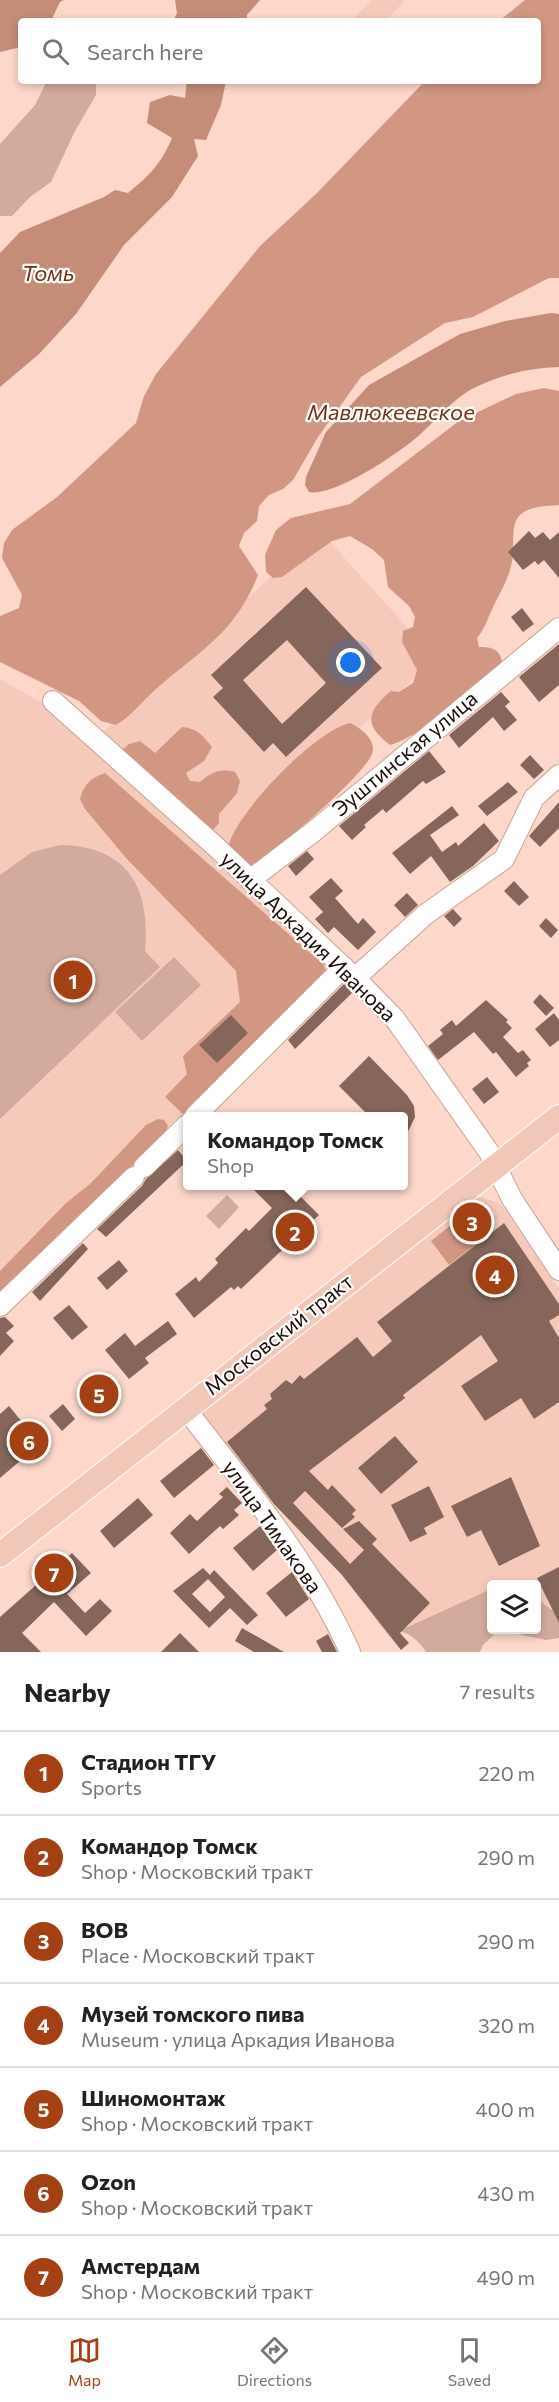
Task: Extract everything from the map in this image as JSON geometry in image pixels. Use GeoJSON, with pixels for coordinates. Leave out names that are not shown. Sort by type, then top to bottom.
{"type":"FeatureCollection","features":[{"type":"Feature","properties":{"kind":"main road","name":"Московский тракт"},"geometry":{"type":"LineString","coordinates":[[3,1547],[559,1117]]}},
{"type":"Feature","properties":{"kind":"street","name":"Эуштинская улица"},"geometry":{"type":"LineString","coordinates":[[250,879],[313,831],[559,628]]}},
{"type":"Feature","properties":{"kind":"street","name":"улица Аркадия Иванова"},"geometry":{"type":"LineString","coordinates":[[53,701],[250,879],[349,972],[395,1019],[467,1119],[496,1166],[512,1199],[559,1270]]}},
{"type":"Feature","properties":{"kind":"street"},"geometry":{"type":"LineString","coordinates":[[199,1112],[349,972],[504,859],[534,798],[559,775]]}},
{"type":"Feature","properties":{"kind":"street"},"geometry":{"type":"LineString","coordinates":[[0,1306],[183,1129]]}},
{"type":"Feature","properties":{"kind":"street","name":"улица Тимакова"},"geometry":{"type":"LineString","coordinates":[[185,1408],[295,1552],[334,1617],[350,1652]]}},
{"type":"Feature","properties":{"kind":"shaded area"},"geometry":{"type":"Polygon","coordinates":[[[372,0],[405,0],[389,18],[353,18],[372,0]]]}},
{"type":"Feature","properties":{"kind":"shaded area"},"geometry":{"type":"Polygon","coordinates":[[[525,0],[559,0],[559,278],[549,278],[473,317],[445,323],[361,377],[318,437],[293,480],[283,489],[269,495],[259,506],[257,521],[244,533],[239,546],[258,575],[239,612],[216,639],[157,688],[122,721],[116,725],[101,721],[79,701],[0,662],[0,616],[19,608],[22,595],[2,558],[4,543],[12,530],[57,497],[136,423],[144,396],[156,374],[260,246],[317,193],[422,84],[541,84],[541,18],[503,18],[525,0]]]}},
{"type":"Feature","properties":{"kind":"shaded area"},"geometry":{"type":"Polygon","coordinates":[[[46,84],[96,84],[96,95],[75,131],[51,182],[30,197],[12,216],[0,216],[0,144],[35,105],[46,84]]]}},
{"type":"Feature","properties":{"kind":"shaded area"},"geometry":{"type":"Polygon","coordinates":[[[544,388],[559,391],[559,505],[527,510],[516,520],[509,574],[477,638],[479,647],[495,650],[502,662],[433,721],[404,740],[390,745],[375,731],[371,718],[373,712],[391,691],[399,692],[413,683],[417,670],[402,642],[403,631],[413,627],[415,617],[409,606],[388,587],[384,560],[372,549],[350,536],[332,541],[282,577],[273,578],[266,572],[265,555],[276,530],[291,518],[350,504],[459,421],[516,394],[544,388]]]}},
{"type":"Feature","properties":{"kind":"shaded area"},"geometry":{"type":"Polygon","coordinates":[[[320,531],[436,659],[225,849],[101,734],[320,531]]]}},
{"type":"Feature","properties":{"kind":"shaded area"},"geometry":{"type":"Polygon","coordinates":[[[0,679],[42,703],[70,725],[336,968],[190,1112],[183,1112],[183,1119],[0,1300],[0,679]]]}},
{"type":"Feature","properties":{"kind":"shaded area"},"geometry":{"type":"Polygon","coordinates":[[[350,723],[363,731],[372,744],[372,754],[365,765],[316,815],[276,848],[248,867],[228,848],[245,815],[298,756],[335,729],[350,723]]]}},
{"type":"Feature","properties":{"kind":"shaded area"},"geometry":{"type":"Polygon","coordinates":[[[182,727],[196,731],[212,747],[204,761],[186,773],[190,781],[200,782],[212,773],[225,770],[235,772],[240,781],[237,793],[219,814],[219,823],[212,831],[121,751],[129,744],[140,741],[155,753],[182,727]]]}},
{"type":"Feature","properties":{"kind":"shaded area"},"geometry":{"type":"Polygon","coordinates":[[[105,773],[324,965],[326,972],[183,1114],[165,1097],[187,1074],[183,1056],[240,1002],[236,971],[126,858],[85,809],[80,799],[86,786],[105,773]]]}},
{"type":"Feature","properties":{"kind":"shaded area"},"geometry":{"type":"Polygon","coordinates":[[[60,845],[83,847],[103,853],[118,862],[130,875],[139,890],[144,908],[145,951],[160,967],[0,1119],[0,875],[32,852],[60,845]]]}},
{"type":"Feature","properties":{"kind":"shaded area"},"geometry":{"type":"Polygon","coordinates":[[[174,957],[201,985],[142,1041],[115,1012],[174,957]]]}},
{"type":"Feature","properties":{"kind":"shaded area"},"geometry":{"type":"Polygon","coordinates":[[[158,1119],[164,1120],[168,1126],[164,1135],[0,1294],[0,1271],[65,1204],[91,1183],[146,1125],[158,1119]]]}},
{"type":"Feature","properties":{"kind":"shaded area"},"geometry":{"type":"Polygon","coordinates":[[[227,1195],[239,1207],[219,1229],[206,1216],[227,1195]]]}},
{"type":"Feature","properties":{"kind":"shaded area"},"geometry":{"type":"Polygon","coordinates":[[[481,1197],[503,1207],[559,1289],[559,1607],[552,1610],[541,1602],[541,1580],[487,1580],[487,1591],[389,1637],[342,1575],[271,1501],[197,1410],[475,1198],[481,1197]]]}},
{"type":"Feature","properties":{"kind":"shaded area"},"geometry":{"type":"Polygon","coordinates":[[[475,1211],[492,1232],[449,1265],[431,1241],[461,1217],[475,1211]]]}},
{"type":"Feature","properties":{"kind":"shaded area"},"geometry":{"type":"Polygon","coordinates":[[[487,1591],[487,1634],[495,1634],[483,1645],[480,1652],[426,1652],[414,1638],[399,1631],[487,1591]]]}},
{"type":"Feature","properties":{"kind":"shaded area"},"geometry":{"type":"Polygon","coordinates":[[[541,1602],[552,1610],[559,1607],[559,1638],[546,1640],[518,1634],[541,1634],[541,1602]]]}},
{"type":"Feature","properties":{"kind":"water"},"geometry":{"type":"Polygon","coordinates":[[[0,0],[64,0],[60,2],[52,18],[18,18],[18,48],[0,52],[0,0]]]}},
{"type":"Feature","properties":{"kind":"water"},"geometry":{"type":"Polygon","coordinates":[[[175,0],[260,0],[247,18],[174,18],[177,13],[175,0]]]}},
{"type":"Feature","properties":{"kind":"water","name":"Томь"},"geometry":{"type":"Polygon","coordinates":[[[187,84],[225,84],[221,105],[206,140],[194,139],[198,156],[172,197],[124,245],[76,314],[39,354],[0,387],[0,253],[20,232],[104,197],[115,190],[128,193],[159,162],[172,138],[147,123],[150,102],[170,95],[185,98],[187,84]]]}},
{"type":"Feature","properties":{"kind":"water","name":"Мавлюкеевское"},"geometry":{"type":"Polygon","coordinates":[[[551,313],[559,314],[559,367],[513,373],[470,390],[411,442],[377,466],[332,488],[309,492],[305,485],[306,477],[326,432],[369,385],[460,334],[505,321],[551,313]]]}},
{"type":"Feature","properties":{"kind":"building"},"geometry":{"type":"Polygon","coordinates":[[[529,531],[535,538],[543,532],[550,540],[559,532],[559,578],[544,560],[538,565],[535,561],[523,570],[508,552],[529,531]]]}},
{"type":"Feature","properties":{"kind":"building"},"geometry":{"type":"Polygon","coordinates":[[[306,587],[382,668],[286,757],[273,743],[264,752],[213,697],[223,688],[211,675],[306,587]],[[287,640],[243,680],[282,724],[326,683],[287,640]]]}},
{"type":"Feature","properties":{"kind":"building"},"geometry":{"type":"Polygon","coordinates":[[[522,608],[534,624],[523,632],[511,617],[522,608]]]}},
{"type":"Feature","properties":{"kind":"building"},"geometry":{"type":"Polygon","coordinates":[[[559,644],[559,685],[539,702],[519,677],[559,644]]]}},
{"type":"Feature","properties":{"kind":"building"},"geometry":{"type":"Polygon","coordinates":[[[501,692],[510,702],[505,706],[517,720],[504,731],[493,717],[459,748],[449,735],[501,692]]]}},
{"type":"Feature","properties":{"kind":"building"},"geometry":{"type":"Polygon","coordinates":[[[429,751],[446,772],[426,784],[423,781],[386,813],[383,809],[364,825],[366,827],[352,840],[339,826],[429,751]]]}},
{"type":"Feature","properties":{"kind":"building"},"geometry":{"type":"Polygon","coordinates":[[[530,755],[544,770],[534,779],[520,765],[530,755]]]}},
{"type":"Feature","properties":{"kind":"building"},"geometry":{"type":"Polygon","coordinates":[[[508,782],[518,792],[487,816],[478,806],[508,782]]]}},
{"type":"Feature","properties":{"kind":"building"},"geometry":{"type":"Polygon","coordinates":[[[559,802],[559,828],[540,847],[529,836],[559,802]]]}},
{"type":"Feature","properties":{"kind":"building"},"geometry":{"type":"Polygon","coordinates":[[[452,806],[459,815],[430,835],[442,852],[456,842],[458,846],[484,823],[499,841],[473,866],[450,882],[431,856],[410,874],[392,853],[452,806]]]}},
{"type":"Feature","properties":{"kind":"building"},"geometry":{"type":"Polygon","coordinates":[[[307,851],[314,859],[296,876],[288,866],[307,851]]]}},
{"type":"Feature","properties":{"kind":"building"},"geometry":{"type":"Polygon","coordinates":[[[331,878],[343,891],[335,898],[358,924],[363,918],[376,932],[358,950],[334,927],[328,933],[315,919],[323,912],[309,897],[331,878]]]}},
{"type":"Feature","properties":{"kind":"building"},"geometry":{"type":"Polygon","coordinates":[[[514,881],[529,897],[519,906],[504,891],[514,881]]]}},
{"type":"Feature","properties":{"kind":"building"},"geometry":{"type":"Polygon","coordinates":[[[407,893],[418,905],[405,917],[394,905],[407,893]]]}},
{"type":"Feature","properties":{"kind":"building"},"geometry":{"type":"Polygon","coordinates":[[[453,909],[462,919],[454,927],[444,916],[453,909]]]}},
{"type":"Feature","properties":{"kind":"building"},"geometry":{"type":"Polygon","coordinates":[[[546,918],[558,930],[551,938],[539,926],[546,918]]]}},
{"type":"Feature","properties":{"kind":"building"},"geometry":{"type":"Polygon","coordinates":[[[344,984],[352,993],[295,1049],[288,1040],[344,984]]]}},
{"type":"Feature","properties":{"kind":"building"},"geometry":{"type":"Polygon","coordinates":[[[540,994],[554,1008],[546,1016],[533,1002],[540,994]]]}},
{"type":"Feature","properties":{"kind":"building"},"geometry":{"type":"Polygon","coordinates":[[[486,1000],[508,1020],[506,1022],[512,1028],[503,1037],[518,1053],[523,1050],[531,1060],[527,1063],[529,1066],[516,1077],[496,1052],[493,1054],[474,1032],[438,1060],[428,1046],[443,1034],[440,1030],[452,1020],[456,1026],[486,1000]]]}},
{"type":"Feature","properties":{"kind":"building"},"geometry":{"type":"Polygon","coordinates":[[[554,1013],[559,1020],[559,1040],[550,1047],[535,1029],[554,1013]]]}},
{"type":"Feature","properties":{"kind":"building"},"geometry":{"type":"Polygon","coordinates":[[[231,1015],[248,1033],[217,1063],[199,1045],[231,1015]]]}},
{"type":"Feature","properties":{"kind":"building"},"geometry":{"type":"Polygon","coordinates":[[[369,1056],[407,1095],[414,1106],[415,1117],[408,1132],[408,1112],[365,1112],[339,1086],[369,1056]]]}},
{"type":"Feature","properties":{"kind":"building"},"geometry":{"type":"Polygon","coordinates":[[[487,1077],[499,1092],[484,1104],[472,1089],[487,1077]]]}},
{"type":"Feature","properties":{"kind":"building"},"geometry":{"type":"Polygon","coordinates":[[[178,1150],[183,1156],[183,1165],[106,1237],[97,1229],[142,1186],[146,1179],[178,1150]]]}},
{"type":"Feature","properties":{"kind":"building"},"geometry":{"type":"Polygon","coordinates":[[[254,1190],[300,1190],[297,1193],[319,1215],[241,1289],[238,1286],[234,1290],[231,1287],[194,1318],[175,1294],[196,1277],[199,1282],[218,1263],[215,1259],[246,1228],[249,1231],[272,1208],[254,1190]]]}},
{"type":"Feature","properties":{"kind":"building"},"geometry":{"type":"Polygon","coordinates":[[[504,1223],[559,1304],[559,1315],[549,1321],[559,1338],[559,1402],[534,1419],[521,1398],[485,1421],[461,1386],[498,1361],[481,1335],[403,1395],[405,1398],[309,1471],[328,1490],[332,1485],[356,1510],[352,1514],[355,1517],[342,1528],[305,1491],[293,1503],[350,1564],[364,1550],[343,1529],[359,1521],[377,1539],[372,1544],[430,1603],[400,1633],[409,1643],[401,1650],[342,1575],[274,1504],[227,1442],[267,1409],[264,1405],[272,1399],[270,1394],[286,1380],[292,1384],[300,1375],[304,1379],[357,1337],[373,1357],[392,1341],[377,1322],[504,1223]]]}},
{"type":"Feature","properties":{"kind":"building"},"geometry":{"type":"Polygon","coordinates":[[[83,1243],[88,1249],[40,1301],[32,1292],[83,1243]]]}},
{"type":"Feature","properties":{"kind":"building"},"geometry":{"type":"Polygon","coordinates":[[[119,1260],[128,1271],[107,1290],[97,1278],[119,1260]]]}},
{"type":"Feature","properties":{"kind":"building"},"geometry":{"type":"Polygon","coordinates":[[[69,1305],[88,1327],[72,1340],[53,1318],[69,1305]]]}},
{"type":"Feature","properties":{"kind":"building"},"geometry":{"type":"Polygon","coordinates":[[[5,1317],[14,1326],[6,1333],[14,1341],[0,1356],[0,1318],[5,1317]]]}},
{"type":"Feature","properties":{"kind":"building"},"geometry":{"type":"Polygon","coordinates":[[[168,1321],[177,1334],[145,1358],[149,1363],[129,1379],[105,1350],[125,1333],[135,1346],[168,1321]]]}},
{"type":"Feature","properties":{"kind":"building"},"geometry":{"type":"Polygon","coordinates":[[[63,1404],[75,1419],[62,1431],[49,1416],[63,1404]]]}},
{"type":"Feature","properties":{"kind":"building"},"geometry":{"type":"Polygon","coordinates":[[[9,1406],[40,1444],[0,1478],[0,1414],[9,1406]]]}},
{"type":"Feature","properties":{"kind":"building"},"geometry":{"type":"Polygon","coordinates":[[[395,1436],[418,1462],[381,1494],[358,1468],[395,1436]]]}},
{"type":"Feature","properties":{"kind":"building"},"geometry":{"type":"Polygon","coordinates":[[[201,1448],[214,1465],[174,1498],[160,1481],[201,1448]]]}},
{"type":"Feature","properties":{"kind":"building"},"geometry":{"type":"Polygon","coordinates":[[[511,1477],[540,1546],[499,1566],[481,1530],[467,1537],[451,1506],[511,1477]]]}},
{"type":"Feature","properties":{"kind":"building"},"geometry":{"type":"Polygon","coordinates":[[[429,1486],[444,1517],[424,1528],[427,1534],[410,1542],[391,1505],[429,1486]]]}},
{"type":"Feature","properties":{"kind":"building"},"geometry":{"type":"Polygon","coordinates":[[[227,1487],[242,1503],[234,1510],[239,1515],[223,1529],[220,1526],[189,1554],[170,1533],[190,1514],[197,1521],[223,1497],[219,1494],[227,1487]]]}},
{"type":"Feature","properties":{"kind":"building"},"geometry":{"type":"Polygon","coordinates":[[[138,1498],[153,1515],[114,1548],[100,1531],[138,1498]]]}},
{"type":"Feature","properties":{"kind":"building"},"geometry":{"type":"Polygon","coordinates":[[[260,1526],[277,1550],[253,1571],[233,1548],[260,1526]]]}},
{"type":"Feature","properties":{"kind":"building"},"geometry":{"type":"Polygon","coordinates":[[[72,1553],[91,1573],[67,1594],[85,1613],[100,1599],[112,1611],[86,1636],[54,1602],[22,1633],[41,1652],[0,1652],[0,1617],[72,1553]]]}},
{"type":"Feature","properties":{"kind":"building"},"geometry":{"type":"Polygon","coordinates":[[[559,1567],[559,1623],[541,1586],[541,1580],[537,1578],[559,1567]]]}},
{"type":"Feature","properties":{"kind":"building"},"geometry":{"type":"Polygon","coordinates":[[[203,1568],[210,1575],[214,1570],[258,1615],[247,1625],[230,1608],[209,1628],[173,1591],[203,1568]],[[208,1579],[192,1594],[210,1612],[225,1597],[208,1579]]]}},
{"type":"Feature","properties":{"kind":"building"},"geometry":{"type":"Polygon","coordinates":[[[292,1572],[309,1599],[286,1617],[266,1593],[292,1572]]]}},
{"type":"Feature","properties":{"kind":"building"},"geometry":{"type":"Polygon","coordinates":[[[242,1628],[284,1652],[254,1652],[235,1641],[242,1628]]]}},
{"type":"Feature","properties":{"kind":"building"},"geometry":{"type":"Polygon","coordinates":[[[180,1633],[199,1652],[161,1652],[180,1633]]]}},
{"type":"Feature","properties":{"kind":"building"},"geometry":{"type":"Polygon","coordinates":[[[328,1634],[337,1652],[322,1652],[316,1641],[328,1634]]]}},
{"type":"Feature","properties":{"kind":"place","name":"Стадион ТГУ"},"geometry":{"type":"Point","coordinates":[73,980]}},
{"type":"Feature","properties":{"kind":"place","name":"ВОВ"},"geometry":{"type":"Point","coordinates":[472,1222]}},
{"type":"Feature","properties":{"kind":"place","name":"Командор Томск"},"geometry":{"type":"Point","coordinates":[295,1232]}},
{"type":"Feature","properties":{"kind":"place","name":"Музей томского пива"},"geometry":{"type":"Point","coordinates":[495,1275]}},
{"type":"Feature","properties":{"kind":"place","name":"Шиномонтаж"},"geometry":{"type":"Point","coordinates":[99,1394]}},
{"type":"Feature","properties":{"kind":"place","name":"Ozon"},"geometry":{"type":"Point","coordinates":[29,1441]}},
{"type":"Feature","properties":{"kind":"place","name":"Амстердам"},"geometry":{"type":"Point","coordinates":[54,1573]}}]}
